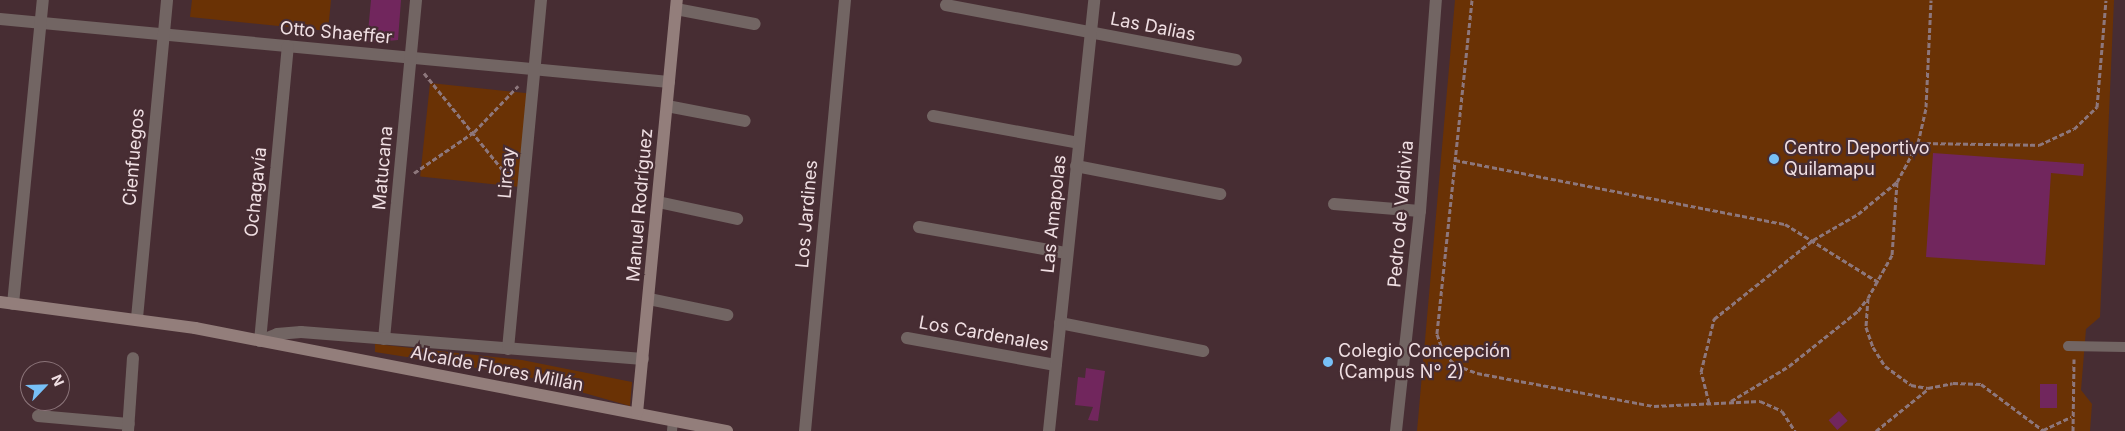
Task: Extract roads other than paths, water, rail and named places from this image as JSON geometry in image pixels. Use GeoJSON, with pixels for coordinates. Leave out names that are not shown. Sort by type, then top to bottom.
{"type":"FeatureCollection","features":[{"type":"Feature","properties":{"kind":"street"},"geometry":{"type":"LineString","coordinates":[[13,304],[43,0]]}},
{"type":"Feature","properties":{"kind":"street","name":"Cienfuegos"},"geometry":{"type":"LineString","coordinates":[[137,318],[167,0]]}},
{"type":"Feature","properties":{"kind":"street","name":"Matucana"},"geometry":{"type":"LineString","coordinates":[[384,339],[416,0]]}},
{"type":"Feature","properties":{"kind":"street","name":"Lircay"},"geometry":{"type":"LineString","coordinates":[[508,348],[541,0]]}},
{"type":"Feature","properties":{"kind":"street","name":"Los Jardines"},"geometry":{"type":"LineString","coordinates":[[804,431],[845,0]]}},
{"type":"Feature","properties":{"kind":"street","name":"Las Amapolas"},"geometry":{"type":"LineString","coordinates":[[1049,431],[1094,0]]}},
{"type":"Feature","properties":{"kind":"street","name":"Pedro de Valdivia"},"geometry":{"type":"LineString","coordinates":[[1396,431],[1420,211],[1436,0]]}},
{"type":"Feature","properties":{"kind":"street"},"geometry":{"type":"LineString","coordinates":[[676,5],[755,24]]}},
{"type":"Feature","properties":{"kind":"street","name":"Manuel Rodríguez"},"geometry":{"type":"LineString","coordinates":[[637,413],[676,5]]}},
{"type":"Feature","properties":{"kind":"street","name":"Las Dalias"},"geometry":{"type":"LineString","coordinates":[[946,5],[1236,60]]}},
{"type":"Feature","properties":{"kind":"street","name":"Otto Shaeffer"},"geometry":{"type":"LineString","coordinates":[[0,19],[669,82]]}},
{"type":"Feature","properties":{"kind":"street","name":"Ochagavía"},"geometry":{"type":"LineString","coordinates":[[260,341],[288,46]]}},
{"type":"Feature","properties":{"kind":"street"},"geometry":{"type":"LineString","coordinates":[[667,106],[745,121]]}},
{"type":"Feature","properties":{"kind":"street"},"geometry":{"type":"LineString","coordinates":[[933,116],[1078,143]]}},
{"type":"Feature","properties":{"kind":"street"},"geometry":{"type":"LineString","coordinates":[[1076,166],[1220,194]]}},
{"type":"Feature","properties":{"kind":"street"},"geometry":{"type":"LineString","coordinates":[[658,202],[737,219]]}},
{"type":"Feature","properties":{"kind":"street"},"geometry":{"type":"LineString","coordinates":[[1334,204],[1420,211]]}},
{"type":"Feature","properties":{"kind":"street"},"geometry":{"type":"LineString","coordinates":[[919,227],[1067,253]]}},
{"type":"Feature","properties":{"kind":"street"},"geometry":{"type":"LineString","coordinates":[[649,299],[727,315]]}},
{"type":"Feature","properties":{"kind":"street","name":"Alcalde Flores Millán"},"geometry":{"type":"LineString","coordinates":[[0,302],[137,318],[637,413],[672,426],[727,431]]}},
{"type":"Feature","properties":{"kind":"street"},"geometry":{"type":"LineString","coordinates":[[1060,323],[1203,351]]}},
{"type":"Feature","properties":{"kind":"street","name":"Alcalde Flores Millán"},"geometry":{"type":"LineString","coordinates":[[260,341],[289,332],[642,359]]}},
{"type":"Feature","properties":{"kind":"street","name":"Los Cardenales"},"geometry":{"type":"LineString","coordinates":[[907,338],[1056,365]]}},
{"type":"Feature","properties":{"kind":"street"},"geometry":{"type":"LineString","coordinates":[[38,416],[128,428],[133,358]]}},
{"type":"Feature","properties":{"kind":"lane"},"geometry":{"type":"LineString","coordinates":[[2071,346],[2125,346]]}},
{"type":"Feature","properties":{"kind":"place","name":"Centro Deportivo Quilamapu"},"geometry":{"type":"Point","coordinates":[1774,159]}},
{"type":"Feature","properties":{"kind":"place","name":"Colegio Concepción (Campus N° 2)"},"geometry":{"type":"Point","coordinates":[1328,362]}}]}
